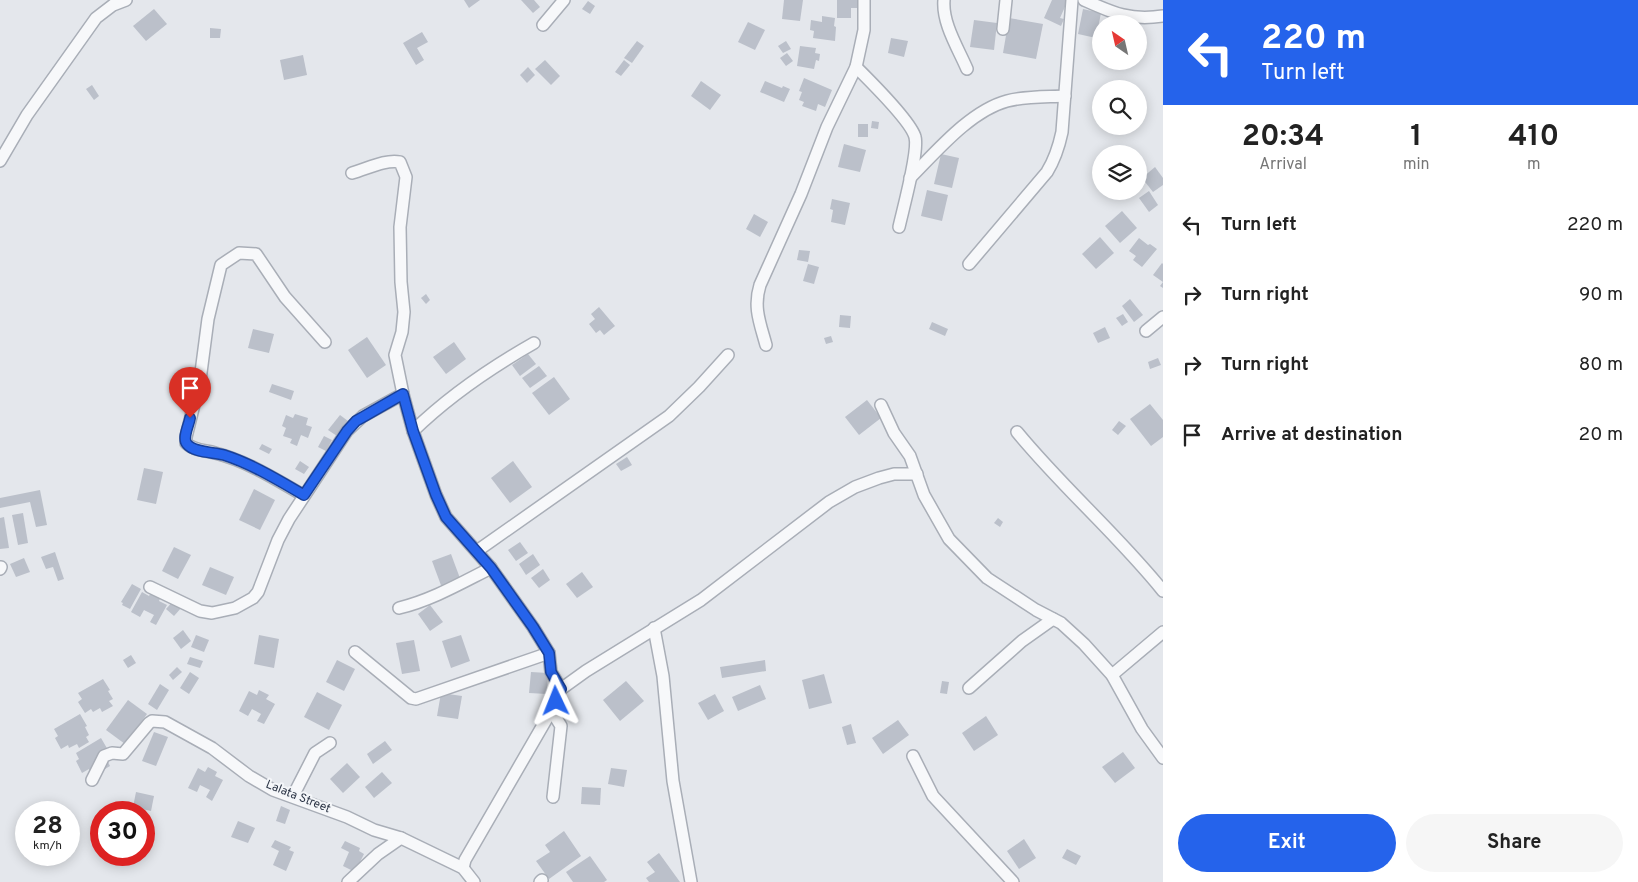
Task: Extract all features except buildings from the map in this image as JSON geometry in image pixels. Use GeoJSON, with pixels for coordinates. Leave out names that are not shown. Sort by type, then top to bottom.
{"type":"FeatureCollection","features":[{"type":"Feature","properties":{"kind":"street"},"geometry":{"type":"LineString","coordinates":[[0,161],[27,115],[91,24],[113,5],[126,0]]}},
{"type":"Feature","properties":{"kind":"street"},"geometry":{"type":"LineString","coordinates":[[543,25],[564,0]]}},
{"type":"Feature","properties":{"kind":"street"},"geometry":{"type":"LineString","coordinates":[[766,345],[756,309],[756,296],[801,194],[827,127],[856,67],[864,30],[864,0]]}},
{"type":"Feature","properties":{"kind":"street"},"geometry":{"type":"LineString","coordinates":[[944,0],[946,20],[967,69]]}},
{"type":"Feature","properties":{"kind":"street"},"geometry":{"type":"LineString","coordinates":[[1004,29],[1006,0]]}},
{"type":"Feature","properties":{"kind":"street"},"geometry":{"type":"LineString","coordinates":[[969,264],[1053,163],[1062,132],[1072,0]]}},
{"type":"Feature","properties":{"kind":"street"},"geometry":{"type":"LineString","coordinates":[[1084,0],[1115,14],[1135,18],[1163,16]]}},
{"type":"Feature","properties":{"kind":"street"},"geometry":{"type":"LineString","coordinates":[[856,67],[905,120],[915,136],[916,144],[899,227]]}},
{"type":"Feature","properties":{"kind":"street"},"geometry":{"type":"LineString","coordinates":[[910,178],[965,125],[988,109],[1016,99],[1065,96]]}},
{"type":"Feature","properties":{"kind":"street"},"geometry":{"type":"LineString","coordinates":[[352,173],[375,167],[390,160],[400,162],[406,177],[400,228],[401,282],[404,312],[402,332],[395,351],[403,394],[413,431],[446,517],[491,568],[533,627],[549,653],[551,672],[561,689]]}},
{"type":"Feature","properties":{"kind":"street"},"geometry":{"type":"LineString","coordinates":[[304,495],[252,466],[225,456],[198,450],[186,443],[200,380],[208,319],[221,265],[239,253],[256,254],[285,297],[325,342]]}},
{"type":"Feature","properties":{"kind":"street"},"geometry":{"type":"LineString","coordinates":[[1146,331],[1163,317]]}},
{"type":"Feature","properties":{"kind":"street"},"geometry":{"type":"LineString","coordinates":[[413,431],[468,384],[534,343]]}},
{"type":"Feature","properties":{"kind":"street"},"geometry":{"type":"LineString","coordinates":[[477,551],[668,416],[699,387],[728,355]]}},
{"type":"Feature","properties":{"kind":"street"},"geometry":{"type":"LineString","coordinates":[[150,587],[200,611],[212,613],[235,608],[252,598],[258,592],[278,540],[304,495],[347,431],[356,421],[403,394]]}},
{"type":"Feature","properties":{"kind":"street"},"geometry":{"type":"LineString","coordinates":[[881,405],[894,433],[910,456],[924,495],[949,538],[987,578],[1061,623],[1084,644],[1112,675],[1142,729],[1163,758]]}},
{"type":"Feature","properties":{"kind":"street"},"geometry":{"type":"LineString","coordinates":[[1017,432],[1042,463],[1142,566],[1163,592]]}},
{"type":"Feature","properties":{"kind":"street"},"geometry":{"type":"LineString","coordinates":[[463,868],[550,713],[561,689],[586,671],[701,600],[829,502],[855,487],[879,478],[894,474],[917,474]]}},
{"type":"Feature","properties":{"kind":"street"},"geometry":{"type":"LineString","coordinates":[[399,608],[436,596],[491,568]]}},
{"type":"Feature","properties":{"kind":"street"},"geometry":{"type":"LineString","coordinates":[[969,688],[1022,641],[1054,619]]}},
{"type":"Feature","properties":{"kind":"street"},"geometry":{"type":"LineString","coordinates":[[654,628],[664,676],[673,780],[691,882]]}},
{"type":"Feature","properties":{"kind":"street"},"geometry":{"type":"LineString","coordinates":[[1112,675],[1163,632]]}},
{"type":"Feature","properties":{"kind":"street"},"geometry":{"type":"LineString","coordinates":[[355,652],[411,698],[416,699],[549,653]]}},
{"type":"Feature","properties":{"kind":"street"},"geometry":{"type":"LineString","coordinates":[[550,713],[561,726],[553,797]]}},
{"type":"Feature","properties":{"kind":"street","name":"Lalata Street"},"geometry":{"type":"LineString","coordinates":[[92,780],[104,756],[112,753],[123,754],[149,723],[165,722],[212,748],[249,776],[273,790],[347,817],[374,830],[401,838],[463,868],[474,882]]}},
{"type":"Feature","properties":{"kind":"street"},"geometry":{"type":"LineString","coordinates":[[293,796],[315,753],[330,743]]}},
{"type":"Feature","properties":{"kind":"street"},"geometry":{"type":"LineString","coordinates":[[913,756],[933,796],[1013,882]]}},
{"type":"Feature","properties":{"kind":"street"},"geometry":{"type":"LineString","coordinates":[[348,882],[378,854],[401,838]]}},
{"type":"Feature","properties":{"kind":"route"},"geometry":{"type":"LineString","coordinates":[[190,418],[186,437],[186,443],[189,446],[198,450],[213,452],[252,466],[304,495],[347,431],[356,421],[403,394],[413,431],[446,517],[491,568],[549,653],[551,672],[561,689],[556,701]]}}]}
